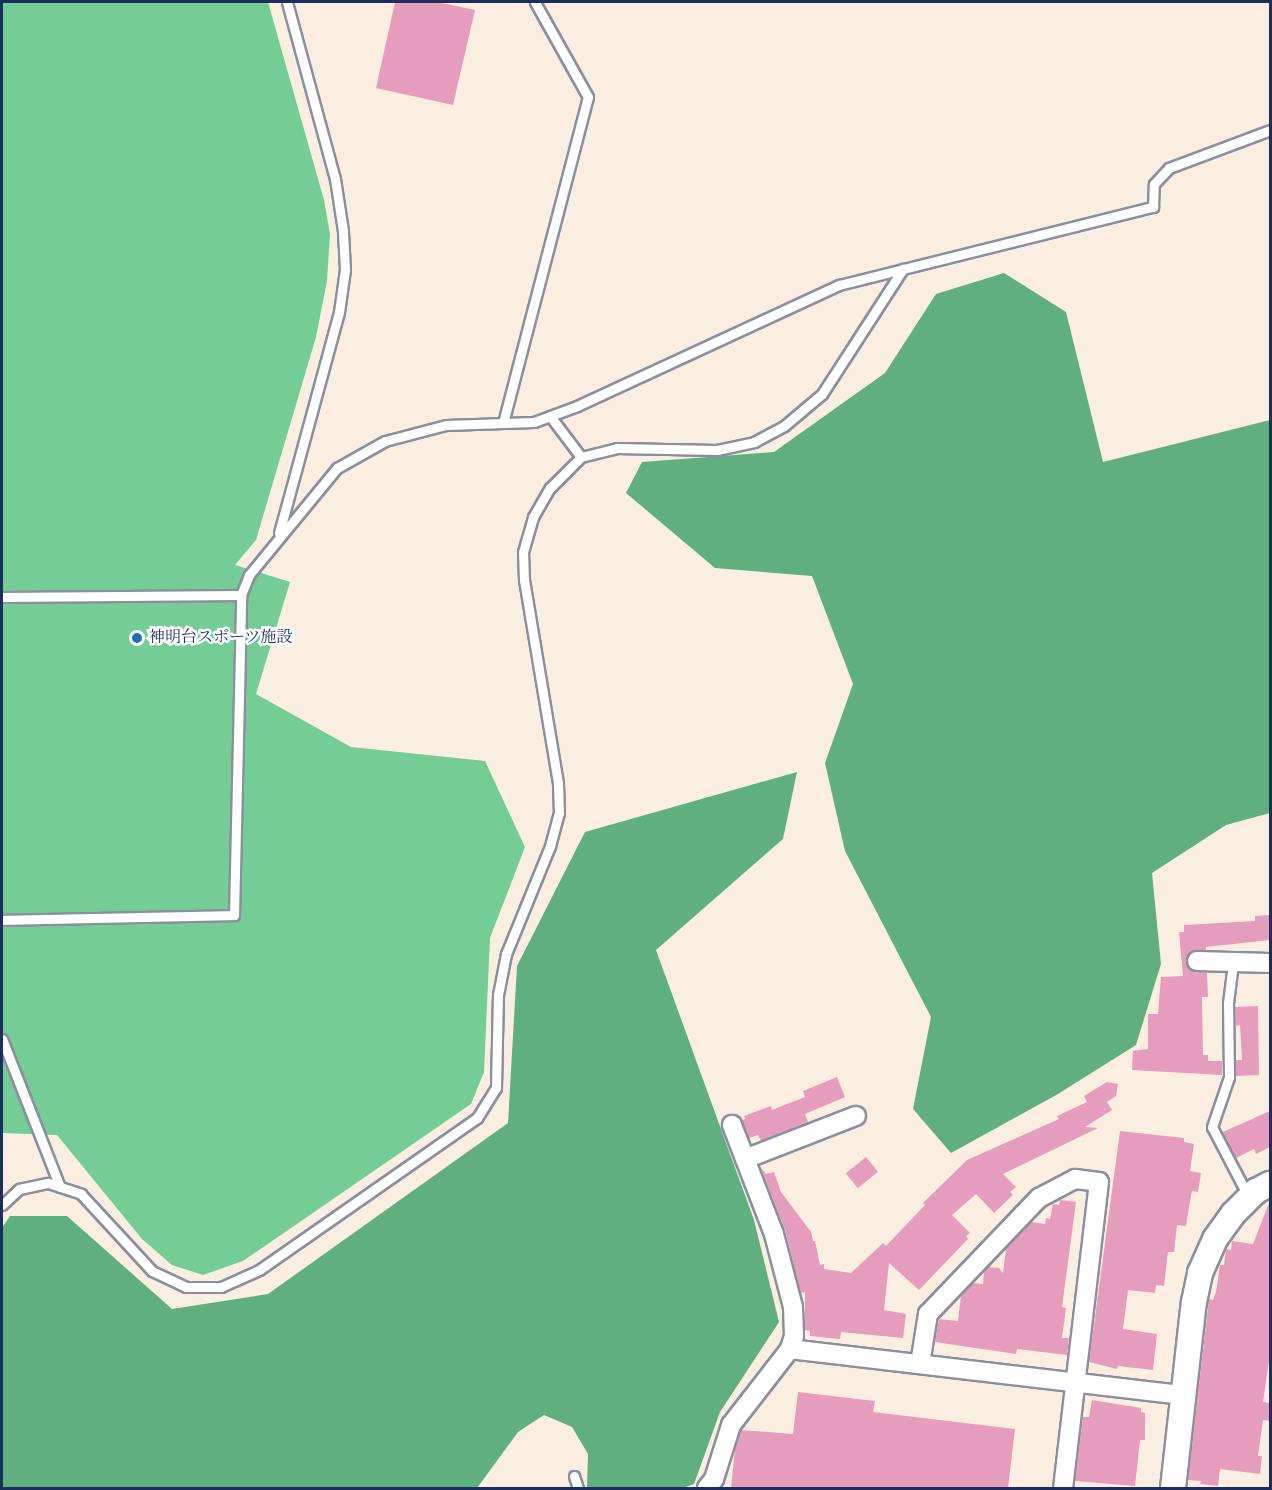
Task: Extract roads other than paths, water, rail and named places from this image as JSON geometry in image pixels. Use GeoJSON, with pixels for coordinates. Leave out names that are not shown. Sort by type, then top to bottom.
{"type":"FeatureCollection","features":[{"type":"Feature","properties":{"kind":"street"},"geometry":{"type":"LineString","coordinates":[[1197,960],[1270,963]]}},
{"type":"Feature","properties":{"kind":"street"},"geometry":{"type":"LineString","coordinates":[[745,1160],[856,1116]]}},
{"type":"Feature","properties":{"kind":"street"},"geometry":{"type":"LineString","coordinates":[[707,1488],[714,1479],[731,1425],[790,1348],[794,1336],[793,1307],[774,1234],[732,1125]]}},
{"type":"Feature","properties":{"kind":"street"},"geometry":{"type":"LineString","coordinates":[[920,1364],[928,1314],[1039,1198],[1075,1179],[1100,1182],[1064,1488]]}},
{"type":"Feature","properties":{"kind":"street"},"geometry":{"type":"LineString","coordinates":[[1173,1488],[1194,1302],[1200,1273],[1215,1239],[1249,1198],[1270,1184]]}},
{"type":"Feature","properties":{"kind":"street"},"geometry":{"type":"LineString","coordinates":[[790,1348],[1184,1395]]}},
{"type":"Feature","properties":{"kind":"lane"},"geometry":{"type":"LineString","coordinates":[[277,539],[339,312],[345,270],[344,231],[335,179],[287,2]]}},
{"type":"Feature","properties":{"kind":"lane"},"geometry":{"type":"LineString","coordinates":[[503,423],[588,96],[535,2]]}},
{"type":"Feature","properties":{"kind":"lane"},"geometry":{"type":"LineString","coordinates":[[2,920],[234,915],[241,595],[249,575],[337,468],[386,441],[446,424],[534,422],[577,406],[839,285],[1153,207],[1154,184],[1169,168],[1270,130]]}},
{"type":"Feature","properties":{"kind":"lane"},"geometry":{"type":"LineString","coordinates":[[2,1205],[19,1189],[48,1183],[81,1194],[152,1270],[186,1287],[221,1287],[259,1270],[477,1119],[496,1088],[498,995],[506,954],[550,846],[559,813],[558,783],[524,580],[523,552],[533,517],[550,488],[581,457],[617,447],[717,450],[754,442],[784,426],[822,394],[903,269]]}},
{"type":"Feature","properties":{"kind":"lane"},"geometry":{"type":"LineString","coordinates":[[550,416],[581,457]]}},
{"type":"Feature","properties":{"kind":"lane"},"geometry":{"type":"LineString","coordinates":[[2,597],[241,595]]}},
{"type":"Feature","properties":{"kind":"lane"},"geometry":{"type":"LineString","coordinates":[[1233,963],[1228,1003],[1229,1077],[1212,1127],[1249,1198]]}},
{"type":"Feature","properties":{"kind":"lane"},"geometry":{"type":"LineString","coordinates":[[2,1040],[60,1187]]}},
{"type":"Feature","properties":{"kind":"lane"},"geometry":{"type":"LineString","coordinates":[[574,1476],[578,1488]]}},
{"type":"Feature","properties":{"kind":"place","name":"神明台スポーツ施設"},"geometry":{"type":"Point","coordinates":[137,638]}}]}
